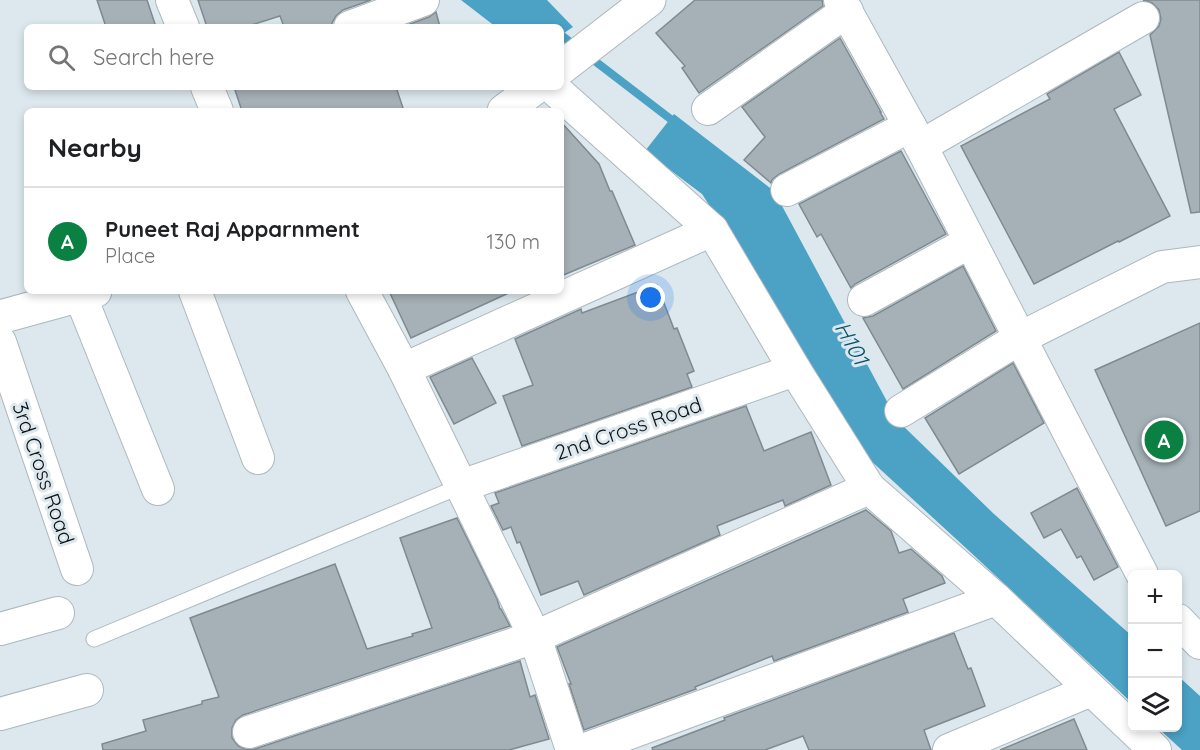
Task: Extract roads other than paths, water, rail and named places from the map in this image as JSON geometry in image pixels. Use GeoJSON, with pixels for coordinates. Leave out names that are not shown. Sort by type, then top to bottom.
{"type":"FeatureCollection","features":[{"type":"Feature","properties":{"kind":"street"},"geometry":{"type":"LineString","coordinates":[[172,0],[182,24]]}},
{"type":"Feature","properties":{"kind":"street"},"geometry":{"type":"LineString","coordinates":[[358,24],[423,0]]}},
{"type":"Feature","properties":{"kind":"street"},"geometry":{"type":"LineString","coordinates":[[564,66],[641,6]]}},
{"type":"Feature","properties":{"kind":"street"},"geometry":{"type":"LineString","coordinates":[[708,109],[844,6],[916,136],[1140,570]]}},
{"type":"Feature","properties":{"kind":"street"},"geometry":{"type":"LineString","coordinates":[[787,190],[916,136],[1143,18]]}},
{"type":"Feature","properties":{"kind":"street"},"geometry":{"type":"LineString","coordinates":[[208,90],[216,108]]}},
{"type":"Feature","properties":{"kind":"street"},"geometry":{"type":"LineString","coordinates":[[508,108],[532,90]]}},
{"type":"Feature","properties":{"kind":"street"},"geometry":{"type":"LineString","coordinates":[[555,90],[712,230],[795,370],[869,488],[996,599],[1155,750]]}},
{"type":"Feature","properties":{"kind":"street"},"geometry":{"type":"LineString","coordinates":[[404,369],[712,230]]}},
{"type":"Feature","properties":{"kind":"street"},"geometry":{"type":"LineString","coordinates":[[864,300],[970,242]]}},
{"type":"Feature","properties":{"kind":"street"},"geometry":{"type":"LineString","coordinates":[[901,411],[1020,338],[1162,267],[1200,262]]}},
{"type":"Feature","properties":{"kind":"street"},"geometry":{"type":"LineString","coordinates":[[0,317],[83,294]]}},
{"type":"Feature","properties":{"kind":"street"},"geometry":{"type":"LineString","coordinates":[[87,294],[158,489]]}},
{"type":"Feature","properties":{"kind":"street"},"geometry":{"type":"LineString","coordinates":[[196,294],[258,458]]}},
{"type":"Feature","properties":{"kind":"street"},"geometry":{"type":"LineString","coordinates":[[364,294],[404,369],[535,637],[572,750]]}},
{"type":"Feature","properties":{"kind":"street","name":"3rd Cross Road"},"geometry":{"type":"LineString","coordinates":[[0,342],[77,569]]}},
{"type":"Feature","properties":{"kind":"street","name":"2nd Cross Road"},"geometry":{"type":"LineString","coordinates":[[461,486],[795,370]]}},
{"type":"Feature","properties":{"kind":"street"},"geometry":{"type":"LineString","coordinates":[[249,732],[535,637],[869,488]]}},
{"type":"Feature","properties":{"kind":"street"},"geometry":{"type":"LineString","coordinates":[[584,750],[996,599]]}},
{"type":"Feature","properties":{"kind":"street"},"geometry":{"type":"LineString","coordinates":[[0,628],[58,613]]}},
{"type":"Feature","properties":{"kind":"street"},"geometry":{"type":"LineString","coordinates":[[1182,624],[1200,644]]}},
{"type":"Feature","properties":{"kind":"street"},"geometry":{"type":"LineString","coordinates":[[0,714],[87,690]]}},
{"type":"Feature","properties":{"kind":"street"},"geometry":{"type":"LineString","coordinates":[[949,750],[1091,690]]}},
{"type":"Feature","properties":{"kind":"lane"},"geometry":{"type":"LineString","coordinates":[[94,639],[461,486]]}},
{"type":"Feature","properties":{"kind":"water"},"geometry":{"type":"Polygon","coordinates":[[[461,0],[547,0],[573,27],[564,33],[564,24],[492,24],[461,0]]]}},
{"type":"Feature","properties":{"kind":"water"},"geometry":{"type":"Polygon","coordinates":[[[674,114],[774,191],[897,420],[994,514],[1128,632],[1128,699],[857,448],[702,194],[645,151],[674,114]]]}},
{"type":"Feature","properties":{"kind":"water"},"geometry":{"type":"Polygon","coordinates":[[[1182,680],[1200,696],[1200,750],[1182,750],[1162,732],[1182,732],[1182,680]]]}},
{"type":"Feature","properties":{"kind":"waterway","name":"H101"},"geometry":{"type":"LineString","coordinates":[[564,37],[577,47]]}},
{"type":"Feature","properties":{"kind":"waterway","name":"H101"},"geometry":{"type":"LineString","coordinates":[[587,55],[677,124]]}},
{"type":"Feature","properties":{"kind":"place","name":"Puneet Raj Apparnment"},"geometry":{"type":"Point","coordinates":[1164,440]}}]}
